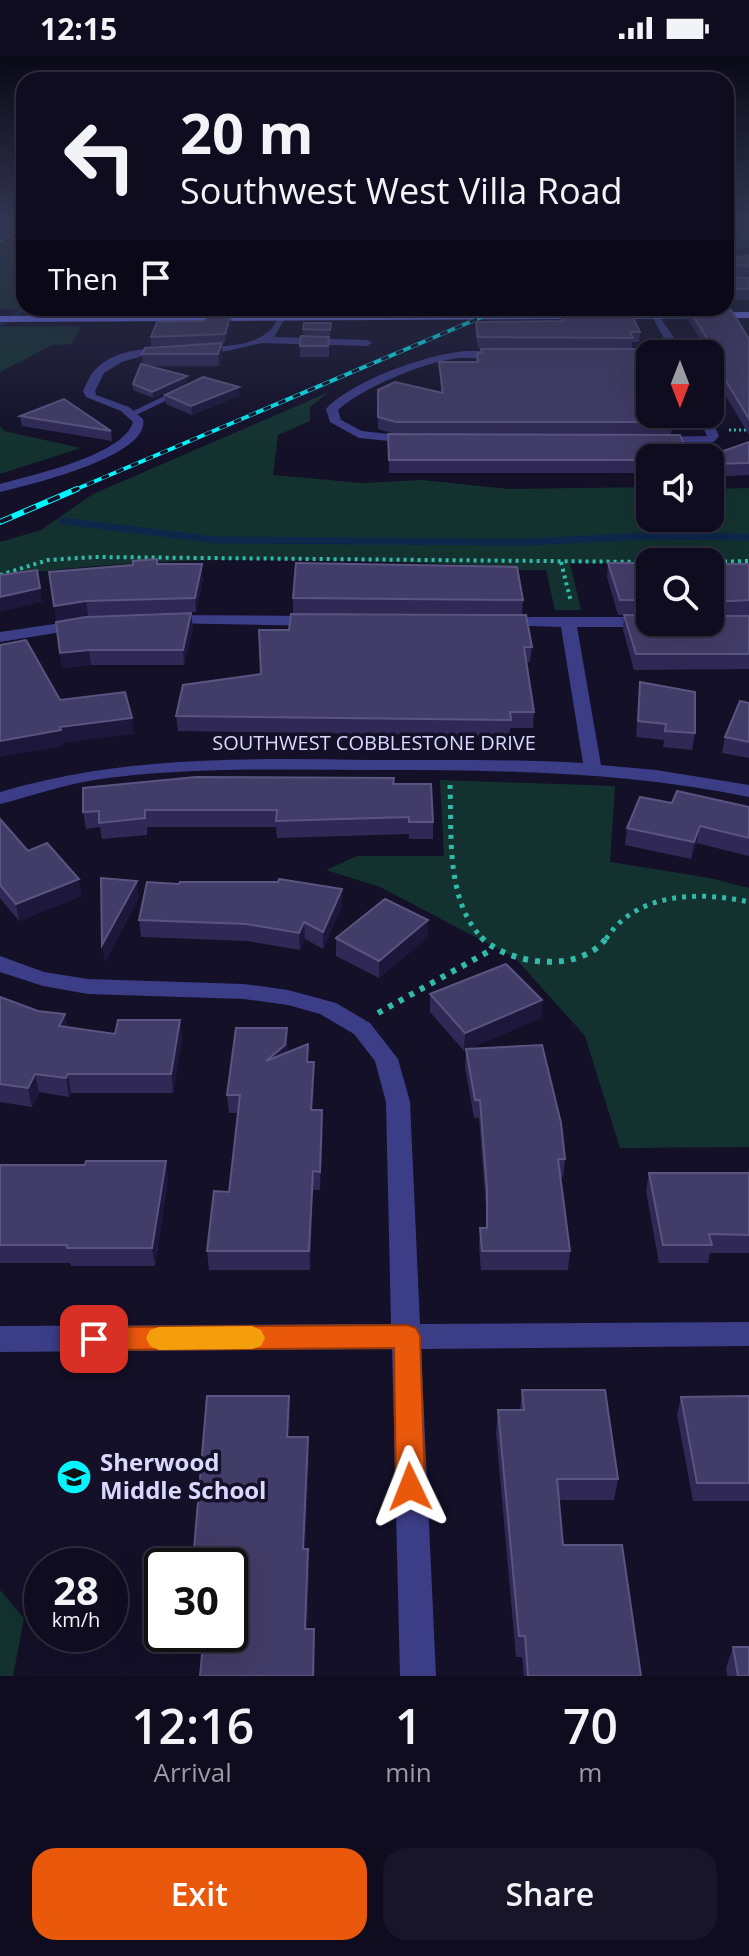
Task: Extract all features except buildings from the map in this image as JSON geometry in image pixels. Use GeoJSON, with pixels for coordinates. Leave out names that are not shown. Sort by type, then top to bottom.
{"type":"FeatureCollection","features":[{"type":"Feature","properties":{"kind":"main road"},"geometry":{"type":"LineString","coordinates":[[0,319],[158,316]]}},
{"type":"Feature","properties":{"kind":"street"},"geometry":{"type":"LineString","coordinates":[[262,340],[275,332],[283,316]]}},
{"type":"Feature","properties":{"kind":"street"},"geometry":{"type":"LineString","coordinates":[[657,316],[671,340]]}},
{"type":"Feature","properties":{"kind":"street"},"geometry":{"type":"LineString","coordinates":[[0,488],[37,478],[128,441],[138,429],[139,421],[133,413],[103,403],[92,397],[89,391],[107,365],[146,352],[217,350],[262,340],[367,343]]}},
{"type":"Feature","properties":{"kind":"street"},"geometry":{"type":"LineString","coordinates":[[434,442],[396,441],[359,434],[336,422],[332,409],[350,396],[434,360],[473,354],[518,354]]}},
{"type":"Feature","properties":{"kind":"street"},"geometry":{"type":"LineString","coordinates":[[593,354],[636,354]]}},
{"type":"Feature","properties":{"kind":"street"},"geometry":{"type":"LineString","coordinates":[[649,441],[710,439],[713,436],[711,428]]}},
{"type":"Feature","properties":{"kind":"street"},"geometry":{"type":"LineString","coordinates":[[145,621],[334,621]]}},
{"type":"Feature","properties":{"kind":"street"},"geometry":{"type":"LineString","coordinates":[[477,622],[636,622]]}},
{"type":"Feature","properties":{"kind":"street"},"geometry":{"type":"LineString","coordinates":[[572,622],[593,768]]}},
{"type":"Feature","properties":{"kind":"street"},"geometry":{"type":"LineString","coordinates":[[0,637],[100,623]]}},
{"type":"Feature","properties":{"kind":"street","name":"SOUTHWEST COBBLESTONE DRIVE"},"geometry":{"type":"LineString","coordinates":[[0,798],[75,777],[174,764],[593,768],[694,780],[749,791]]}},
{"type":"Feature","properties":{"kind":"street"},"geometry":{"type":"LineString","coordinates":[[0,963],[46,980],[81,985],[267,992],[328,1010],[355,1024],[388,1061],[396,1081],[418,1676]]}},
{"type":"Feature","properties":{"kind":"street"},"geometry":{"type":"LineString","coordinates":[[0,1339],[749,1334]]}},
{"type":"Feature","properties":{"kind":"lane"},"geometry":{"type":"LineString","coordinates":[[133,413],[196,385]]}},
{"type":"Feature","properties":{"kind":"path"},"geometry":{"type":"LineString","coordinates":[[0,575],[48,560],[86,557],[636,562]]}},
{"type":"Feature","properties":{"kind":"path"},"geometry":{"type":"LineString","coordinates":[[724,562],[749,561]]}},
{"type":"Feature","properties":{"kind":"path"},"geometry":{"type":"LineString","coordinates":[[561,562],[572,622]]}},
{"type":"Feature","properties":{"kind":"path"},"geometry":{"type":"LineString","coordinates":[[449,765],[458,887],[468,920],[493,949],[531,959],[574,959],[598,950],[613,926],[623,918],[668,900],[709,895],[749,902]]}},
{"type":"Feature","properties":{"kind":"path"},"geometry":{"type":"LineString","coordinates":[[355,1024],[493,949]]}},
{"type":"Feature","properties":{"kind":"green space"},"geometry":{"type":"Polygon","coordinates":[[[0,294],[16,294],[16,309],[0,309],[0,294]]]}},
{"type":"Feature","properties":{"kind":"green space"},"geometry":{"type":"Polygon","coordinates":[[[81,326],[72,344],[52,345],[0,372],[0,327],[81,326]]]}},
{"type":"Feature","properties":{"kind":"green space"},"geometry":{"type":"Polygon","coordinates":[[[329,392],[310,407],[310,421],[278,435],[273,475],[362,483],[422,480],[509,489],[636,487],[636,532],[724,532],[724,489],[749,488],[749,564],[724,564],[724,548],[636,548],[636,563],[570,563],[581,610],[555,610],[546,570],[493,570],[492,566],[369,561],[184,561],[61,569],[0,577],[0,542],[41,530],[93,494],[329,392]]]}},
{"type":"Feature","properties":{"kind":"green space"},"geometry":{"type":"Polygon","coordinates":[[[0,426],[4,431],[81,448],[0,474],[0,426]]]}},
{"type":"Feature","properties":{"kind":"green space"},"geometry":{"type":"Polygon","coordinates":[[[440,780],[615,786],[610,862],[710,878],[749,888],[749,1147],[620,1148],[585,1036],[515,958],[380,887],[326,870],[357,856],[444,856],[440,780]]]}},
{"type":"Feature","properties":{"kind":"green space"},"geometry":{"type":"Polygon","coordinates":[[[0,1590],[24,1618],[13,1676],[0,1676],[0,1590]]]}},
{"type":"Feature","properties":{"kind":"waterway"},"geometry":{"type":"LineString","coordinates":[[0,325],[16,315]]}},
{"type":"Feature","properties":{"kind":"waterway"},"geometry":{"type":"LineString","coordinates":[[63,521],[216,540],[529,542],[647,536],[749,537]]}},
{"type":"Feature","properties":{"kind":"railway"},"geometry":{"type":"LineString","coordinates":[[72,491],[484,316]]}},
{"type":"Feature","properties":{"kind":"railway"},"geometry":{"type":"LineString","coordinates":[[0,522],[77,489]]}},
{"type":"Feature","properties":{"kind":"slow traffic"},"geometry":{"type":"LineString","coordinates":[[159,1338],[252,1338]]}},
{"type":"Feature","properties":{"kind":"place","name":"Sherwood Middle School"},"geometry":{"type":"Point","coordinates":[74,1477]}},
{"type":"Feature","properties":{"kind":"route"},"geometry":{"type":"LineString","coordinates":[[94,1339],[407,1336],[410,1487]]}}]}
